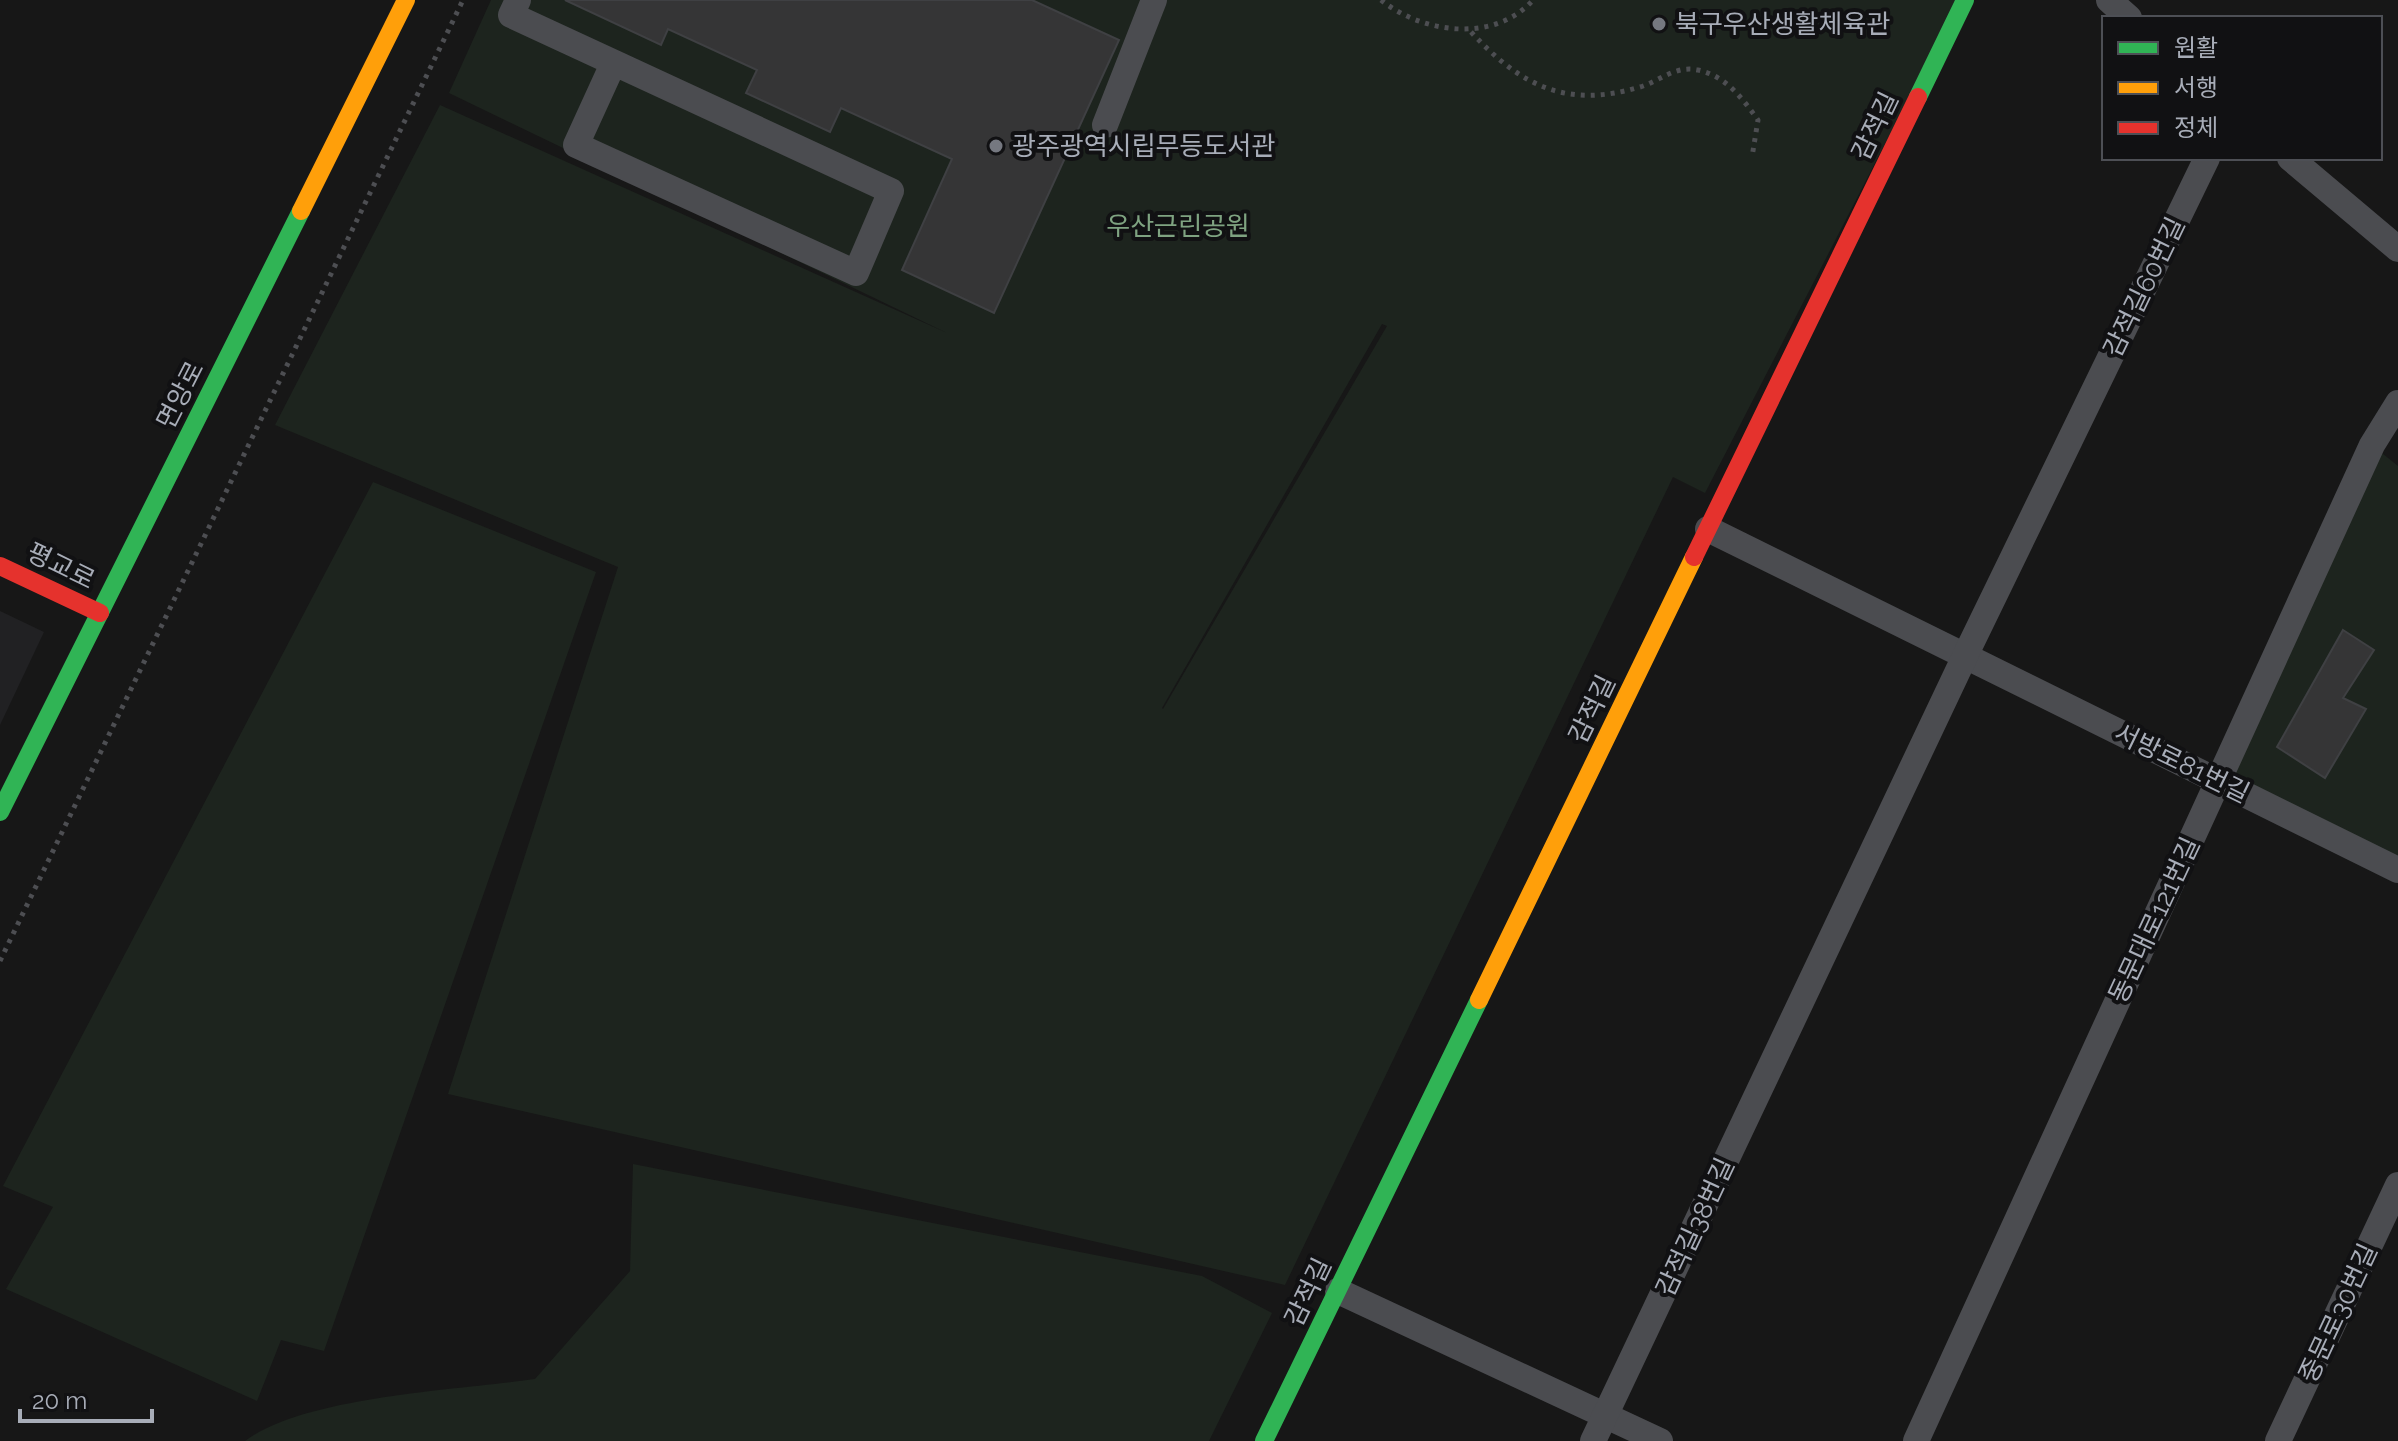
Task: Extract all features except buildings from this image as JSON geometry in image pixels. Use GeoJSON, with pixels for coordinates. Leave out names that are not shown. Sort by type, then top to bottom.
{"type":"FeatureCollection","features":[{"type":"Feature","properties":{"kind":"street","name":"면앙로"},"geometry":{"type":"LineString","coordinates":[[0,812],[406,0]]}},
{"type":"Feature","properties":{"kind":"street","name":"감적길"},"geometry":{"type":"LineString","coordinates":[[1264,1441],[1965,0]]}},
{"type":"Feature","properties":{"kind":"street","name":"평교로"},"geometry":{"type":"LineString","coordinates":[[0,566],[100,613]]}},
{"type":"Feature","properties":{"kind":"lane"},"geometry":{"type":"LineString","coordinates":[[518,0],[511,15],[891,191],[856,273],[576,145],[613,64]]}},
{"type":"Feature","properties":{"kind":"lane"},"geometry":{"type":"LineString","coordinates":[[1105,125],[1154,0]]}},
{"type":"Feature","properties":{"kind":"lane"},"geometry":{"type":"LineString","coordinates":[[2109,0],[2127,16]]}},
{"type":"Feature","properties":{"kind":"lane","name":"감적길60번길"},"geometry":{"type":"LineString","coordinates":[[1965,656],[2206,160]]}},
{"type":"Feature","properties":{"kind":"lane"},"geometry":{"type":"LineString","coordinates":[[2292,160],[2398,249]]}},
{"type":"Feature","properties":{"kind":"lane","name":"동문대로121번길"},"geometry":{"type":"LineString","coordinates":[[1916,1441],[2372,445],[2398,403]]}},
{"type":"Feature","properties":{"kind":"lane","name":"서방로81번길"},"geometry":{"type":"LineString","coordinates":[[1708,529],[2398,870]]}},
{"type":"Feature","properties":{"kind":"lane","name":"감적길38번길"},"geometry":{"type":"LineString","coordinates":[[1593,1441],[1965,656]]}},
{"type":"Feature","properties":{"kind":"lane","name":"중문로30번길"},"geometry":{"type":"LineString","coordinates":[[2278,1441],[2398,1185]]}},
{"type":"Feature","properties":{"kind":"lane"},"geometry":{"type":"LineString","coordinates":[[1338,1291],[1660,1441]]}},
{"type":"Feature","properties":{"kind":"path"},"geometry":{"type":"LineString","coordinates":[[0,961],[463,0]]}},
{"type":"Feature","properties":{"kind":"path"},"geometry":{"type":"LineString","coordinates":[[1381,0],[1401,16],[1471,32],[1520,15],[1533,0]]}},
{"type":"Feature","properties":{"kind":"path"},"geometry":{"type":"LineString","coordinates":[[1471,32],[1501,64],[1542,88],[1594,96],[1643,86],[1672,71],[1698,70],[1733,87],[1758,120],[1752,157]]}},
{"type":"Feature","properties":{"kind":"shaded area"},"geometry":{"type":"Polygon","coordinates":[[[0,611],[44,632],[0,725],[0,611]]]}},
{"type":"Feature","properties":{"kind":"green space","name":"우산근린공원"},"geometry":{"type":"Polygon","coordinates":[[[491,0],[1959,0],[1705,493],[1673,477],[1285,1285],[448,1094],[618,567],[275,425],[440,105],[947,333],[449,93],[491,0]],[[1382,324],[1163,709],[1387,326],[1382,324]]]}},
{"type":"Feature","properties":{"kind":"green space"},"geometry":{"type":"Polygon","coordinates":[[[2372,445],[2398,466],[2398,870],[2218,781],[2372,445]]]}},
{"type":"Feature","properties":{"kind":"green space"},"geometry":{"type":"Polygon","coordinates":[[[373,482],[596,572],[324,1351],[281,1340],[257,1401],[6,1289],[53,1207],[3,1186],[373,482]]]}},
{"type":"Feature","properties":{"kind":"green space"},"geometry":{"type":"Polygon","coordinates":[[[633,1164],[1202,1276],[1272,1313],[1209,1441],[245,1441],[272,1426],[343,1405],[384,1397],[535,1379],[630,1271],[633,1164]]]}},
{"type":"Feature","properties":{"kind":"traffic: fast"},"geometry":{"type":"LineString","coordinates":[[1918,97],[1965,0]]}},
{"type":"Feature","properties":{"kind":"traffic: fast"},"geometry":{"type":"LineString","coordinates":[[0,812],[301,211]]}},
{"type":"Feature","properties":{"kind":"traffic: fast"},"geometry":{"type":"LineString","coordinates":[[1264,1441],[1479,1000]]}},
{"type":"Feature","properties":{"kind":"traffic: slow"},"geometry":{"type":"LineString","coordinates":[[301,211],[406,0]]}},
{"type":"Feature","properties":{"kind":"traffic: slow"},"geometry":{"type":"LineString","coordinates":[[1479,1000],[1694,557]]}},
{"type":"Feature","properties":{"kind":"traffic: jam"},"geometry":{"type":"LineString","coordinates":[[1694,557],[1918,97]]}},
{"type":"Feature","properties":{"kind":"traffic: jam"},"geometry":{"type":"LineString","coordinates":[[0,566],[100,613]]}},
{"type":"Feature","properties":{"kind":"place","name":"북구우산생활체육관"},"geometry":{"type":"Point","coordinates":[1659,24]}},
{"type":"Feature","properties":{"kind":"place","name":"광주광역시립무등도서관"},"geometry":{"type":"Point","coordinates":[996,146]}}]}
